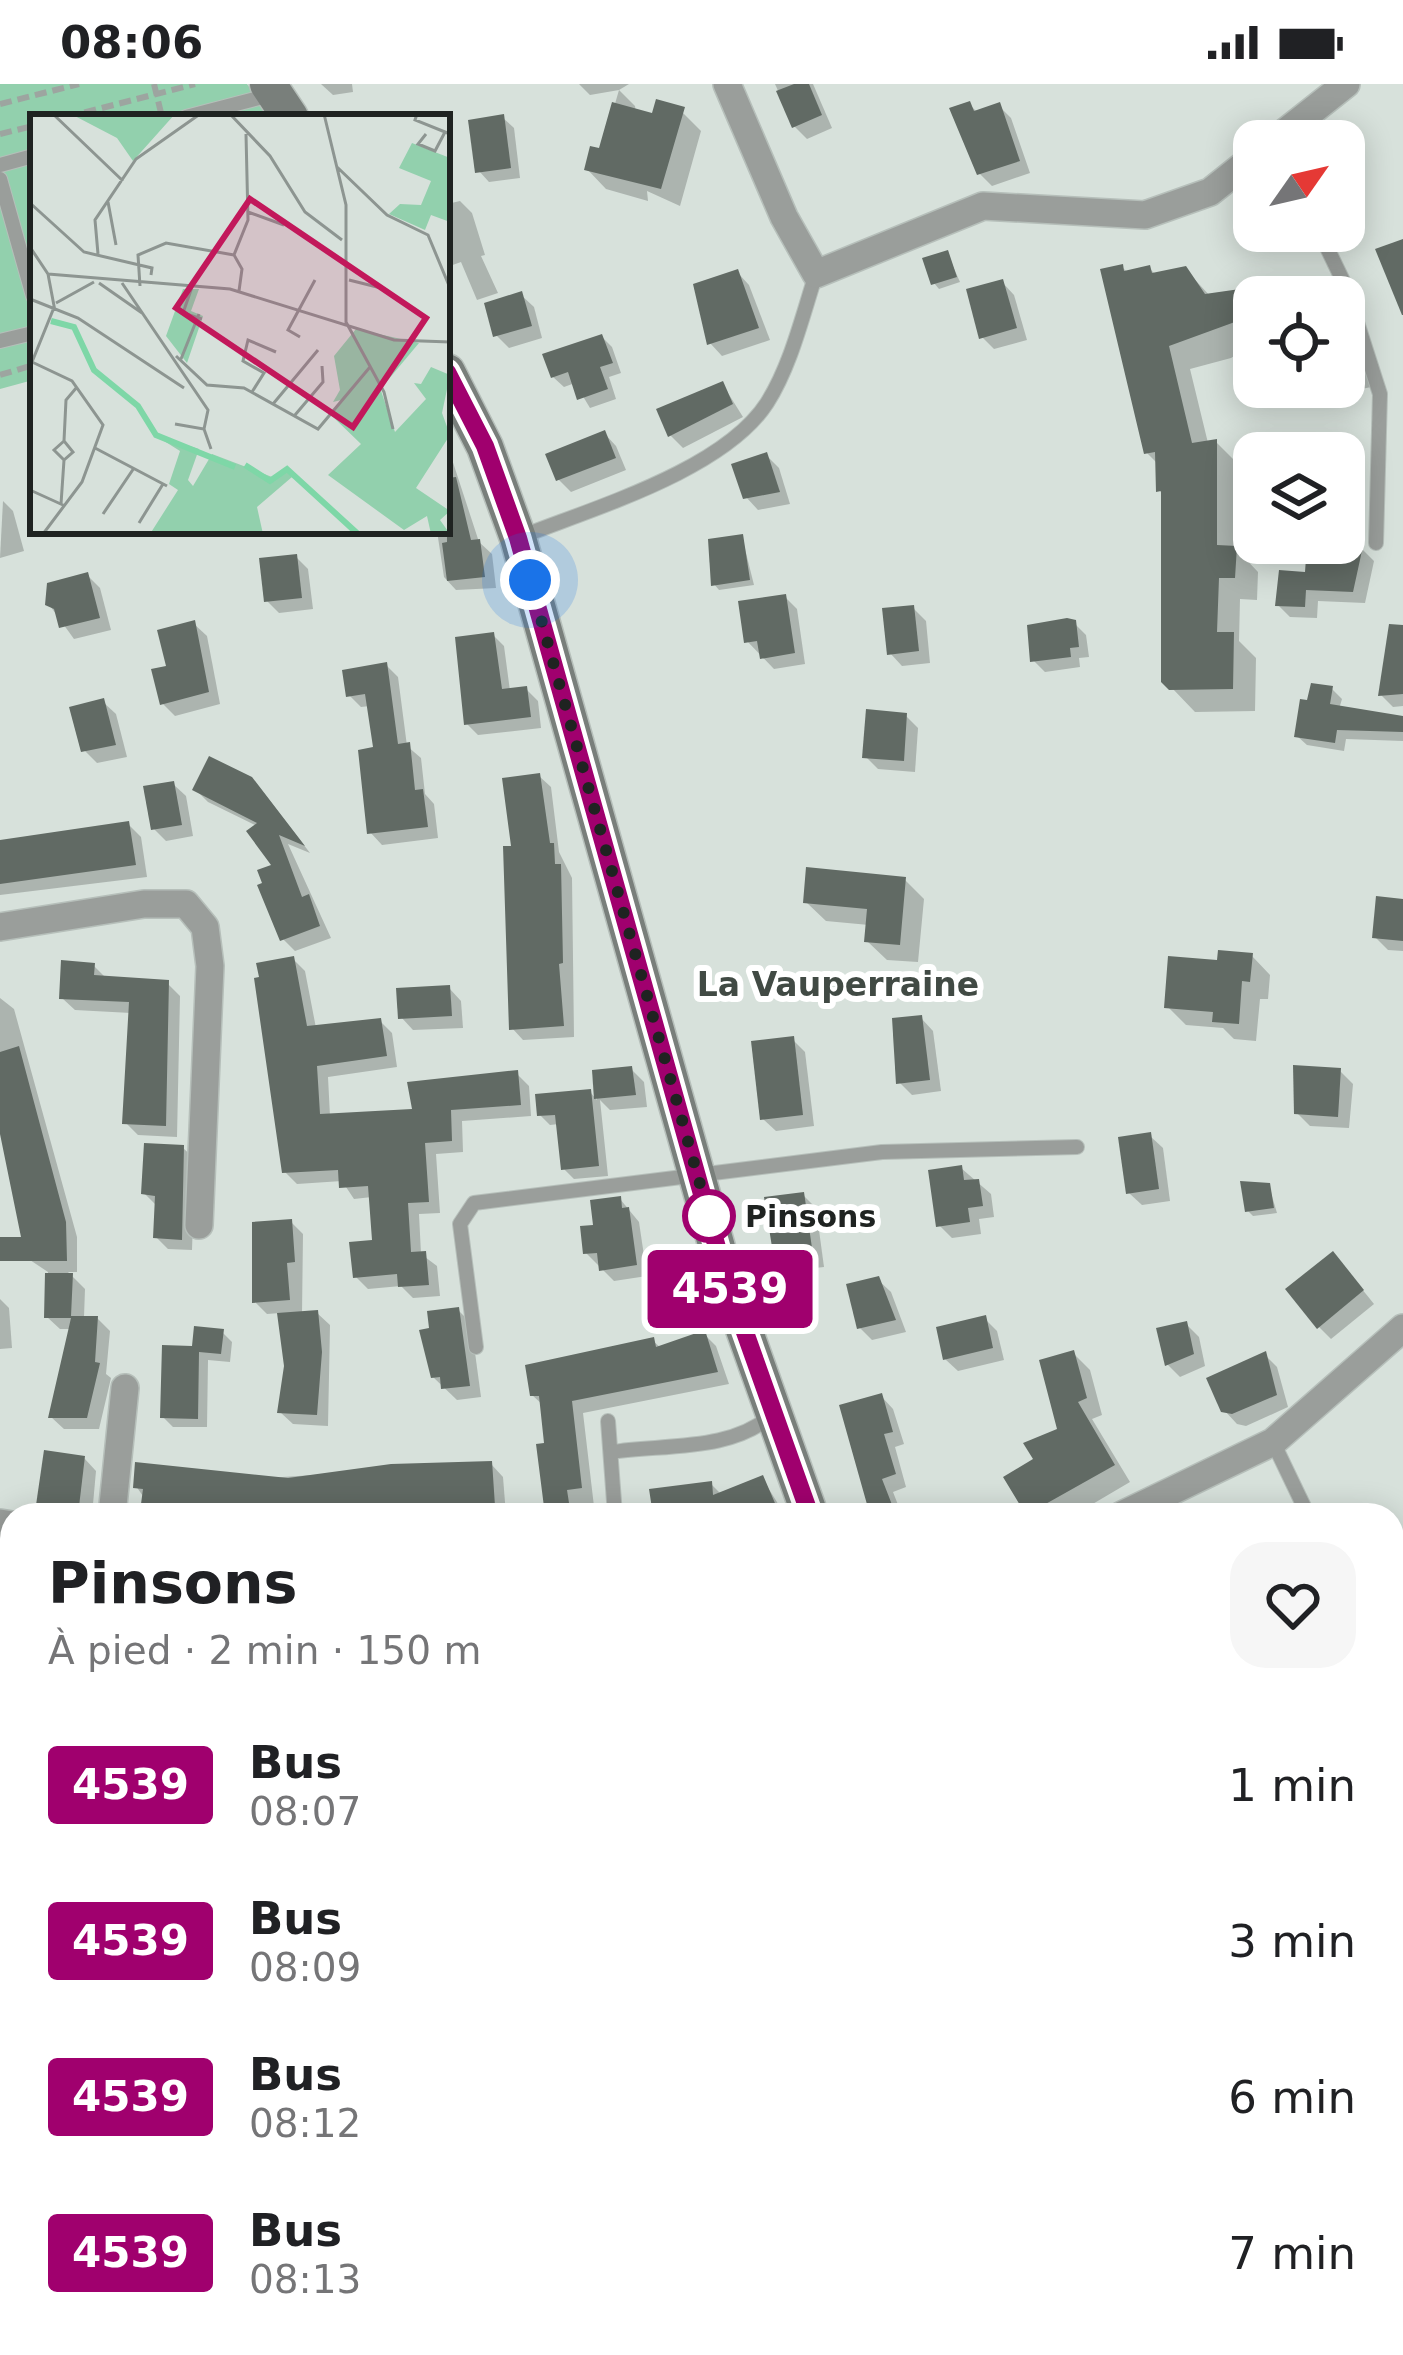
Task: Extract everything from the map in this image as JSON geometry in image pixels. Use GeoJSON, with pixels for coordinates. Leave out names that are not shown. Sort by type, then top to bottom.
{"type":"FeatureCollection","features":[{"type":"Feature","properties":{"kind":"street"},"geometry":{"type":"LineString","coordinates":[[728,84],[784,217],[816,274],[983,206],[1074,218],[1145,215],[1210,192],[1233,174]]}},
{"type":"Feature","properties":{"kind":"street"},"geometry":{"type":"LineString","coordinates":[[1301,120],[1346,84]]}},
{"type":"Feature","properties":{"kind":"street"},"geometry":{"type":"LineString","coordinates":[[450,378],[485,446],[518,538],[697,1174],[806,1503]]}},
{"type":"Feature","properties":{"kind":"street"},"geometry":{"type":"LineString","coordinates":[[0,927],[165,904],[186,904],[205,926],[210,966],[200,1225]]}},
{"type":"Feature","properties":{"kind":"street"},"geometry":{"type":"LineString","coordinates":[[1147,1503],[1273,1442],[1403,1328]]}},
{"type":"Feature","properties":{"kind":"street"},"geometry":{"type":"LineString","coordinates":[[113,1503],[125,1388]]}},
{"type":"Feature","properties":{"kind":"lane"},"geometry":{"type":"LineString","coordinates":[[200,114],[277,98]]}},
{"type":"Feature","properties":{"kind":"lane"},"geometry":{"type":"LineString","coordinates":[[0,165],[30,157]]}},
{"type":"Feature","properties":{"kind":"lane"},"geometry":{"type":"LineString","coordinates":[[0,179],[30,285]]}},
{"type":"Feature","properties":{"kind":"lane"},"geometry":{"type":"LineString","coordinates":[[1330,252],[1346,285],[1381,394],[1376,543]]}},
{"type":"Feature","properties":{"kind":"lane"},"geometry":{"type":"LineString","coordinates":[[518,538],[656,482],[740,432],[764,409],[782,377],[816,274]]}},
{"type":"Feature","properties":{"kind":"lane"},"geometry":{"type":"LineString","coordinates":[[0,341],[30,334]]}},
{"type":"Feature","properties":{"kind":"lane"},"geometry":{"type":"LineString","coordinates":[[476,1347],[460,1224],[474,1203],[882,1152],[1076,1147]]}},
{"type":"Feature","properties":{"kind":"lane"},"geometry":{"type":"LineString","coordinates":[[612,1452],[685,1447],[762,1424],[773,1414]]}},
{"type":"Feature","properties":{"kind":"lane"},"geometry":{"type":"LineString","coordinates":[[608,1421],[614,1503]]}},
{"type":"Feature","properties":{"kind":"lane"},"geometry":{"type":"LineString","coordinates":[[1273,1442],[1302,1503]]}},
{"type":"Feature","properties":{"kind":"path"},"geometry":{"type":"LineString","coordinates":[[0,104],[79,84]]}},
{"type":"Feature","properties":{"kind":"path"},"geometry":{"type":"LineString","coordinates":[[154,84],[161,114]]}},
{"type":"Feature","properties":{"kind":"path"},"geometry":{"type":"LineString","coordinates":[[79,114],[195,84]]}},
{"type":"Feature","properties":{"kind":"path"},"geometry":{"type":"LineString","coordinates":[[0,134],[30,127]]}},
{"type":"Feature","properties":{"kind":"path"},"geometry":{"type":"LineString","coordinates":[[0,375],[30,366]]}},
{"type":"Feature","properties":{"kind":"green space"},"geometry":{"type":"Polygon","coordinates":[[[0,84],[247,84],[269,114],[30,114],[30,381],[0,389],[0,84]]]}},
{"type":"Feature","properties":{"kind":"building"},"geometry":{"type":"Polygon","coordinates":[[[809,84],[822,115],[792,128],[776,91],[809,84]]]}},
{"type":"Feature","properties":{"kind":"building"},"geometry":{"type":"Polygon","coordinates":[[[656,99],[685,107],[661,189],[584,170],[590,146],[599,148],[612,102],[652,113],[656,99]]]}},
{"type":"Feature","properties":{"kind":"building"},"geometry":{"type":"Polygon","coordinates":[[[970,101],[974,111],[1000,102],[1020,161],[977,175],[949,108],[970,101]]]}},
{"type":"Feature","properties":{"kind":"building"},"geometry":{"type":"Polygon","coordinates":[[[504,114],[511,168],[475,173],[468,120],[504,114]]]}},
{"type":"Feature","properties":{"kind":"building"},"geometry":{"type":"Polygon","coordinates":[[[1403,239],[1403,315],[1402,315],[1375,249],[1403,239]]]}},
{"type":"Feature","properties":{"kind":"building"},"geometry":{"type":"Polygon","coordinates":[[[948,250],[957,277],[931,285],[922,258],[948,250]]]}},
{"type":"Feature","properties":{"kind":"building"},"geometry":{"type":"Polygon","coordinates":[[[1123,264],[1124,271],[1150,265],[1152,273],[1186,266],[1205,294],[1233,290],[1233,323],[1169,346],[1192,443],[1217,439],[1217,545],[1233,546],[1236,564],[1235,578],[1219,578],[1217,632],[1234,632],[1233,689],[1169,690],[1161,682],[1161,491],[1156,492],[1155,452],[1144,454],[1100,269],[1123,264]]]}},
{"type":"Feature","properties":{"kind":"building"},"geometry":{"type":"Polygon","coordinates":[[[738,269],[759,328],[707,345],[693,284],[738,269]]]}},
{"type":"Feature","properties":{"kind":"building"},"geometry":{"type":"Polygon","coordinates":[[[1003,279],[1017,328],[979,339],[966,289],[1003,279]]]}},
{"type":"Feature","properties":{"kind":"building"},"geometry":{"type":"Polygon","coordinates":[[[522,291],[532,326],[493,337],[484,303],[522,291]]]}},
{"type":"Feature","properties":{"kind":"building"},"geometry":{"type":"Polygon","coordinates":[[[602,334],[613,363],[600,367],[608,389],[577,400],[568,372],[551,378],[542,354],[602,334]]]}},
{"type":"Feature","properties":{"kind":"building"},"geometry":{"type":"Polygon","coordinates":[[[723,381],[733,404],[668,437],[656,409],[723,381]]]}},
{"type":"Feature","properties":{"kind":"building"},"geometry":{"type":"Polygon","coordinates":[[[605,430],[616,458],[556,481],[545,454],[605,430]]]}},
{"type":"Feature","properties":{"kind":"building"},"geometry":{"type":"Polygon","coordinates":[[[767,452],[780,492],[743,499],[731,464],[767,452]]]}},
{"type":"Feature","properties":{"kind":"building"},"geometry":{"type":"Polygon","coordinates":[[[456,477],[471,540],[480,539],[485,577],[447,581],[442,543],[450,534],[450,478],[456,477]]]}},
{"type":"Feature","properties":{"kind":"building"},"geometry":{"type":"Polygon","coordinates":[[[743,534],[750,580],[711,586],[708,539],[743,534]]]}},
{"type":"Feature","properties":{"kind":"building"},"geometry":{"type":"Polygon","coordinates":[[[297,554],[302,598],[264,602],[259,558],[297,554]]]}},
{"type":"Feature","properties":{"kind":"building"},"geometry":{"type":"Polygon","coordinates":[[[1306,564],[1359,564],[1353,592],[1306,590],[1305,607],[1275,606],[1279,570],[1305,572],[1306,564]]]}},
{"type":"Feature","properties":{"kind":"building"},"geometry":{"type":"Polygon","coordinates":[[[88,572],[100,618],[59,628],[54,609],[45,605],[47,583],[88,572]]]}},
{"type":"Feature","properties":{"kind":"building"},"geometry":{"type":"Polygon","coordinates":[[[786,594],[795,653],[760,659],[757,641],[744,643],[738,601],[786,594]]]}},
{"type":"Feature","properties":{"kind":"building"},"geometry":{"type":"Polygon","coordinates":[[[914,605],[919,651],[887,655],[882,608],[914,605]]]}},
{"type":"Feature","properties":{"kind":"building"},"geometry":{"type":"Polygon","coordinates":[[[195,620],[209,692],[160,705],[151,669],[166,666],[157,630],[195,620]]]}},
{"type":"Feature","properties":{"kind":"building"},"geometry":{"type":"Polygon","coordinates":[[[1076,620],[1079,647],[1070,648],[1071,657],[1030,662],[1027,625],[1076,620]]]}},
{"type":"Feature","properties":{"kind":"building"},"geometry":{"type":"Polygon","coordinates":[[[1389,624],[1403,625],[1403,694],[1378,696],[1389,624]]]}},
{"type":"Feature","properties":{"kind":"building"},"geometry":{"type":"Polygon","coordinates":[[[494,632],[502,689],[527,686],[531,717],[464,725],[455,637],[494,632]]]}},
{"type":"Feature","properties":{"kind":"building"},"geometry":{"type":"Polygon","coordinates":[[[387,662],[398,744],[410,742],[415,790],[423,789],[428,827],[367,834],[358,750],[373,747],[365,694],[346,697],[342,670],[387,662]]]}},
{"type":"Feature","properties":{"kind":"building"},"geometry":{"type":"Polygon","coordinates":[[[1311,683],[1333,686],[1330,704],[1403,716],[1403,732],[1337,730],[1335,743],[1294,737],[1300,699],[1307,700],[1311,683]]]}},
{"type":"Feature","properties":{"kind":"building"},"geometry":{"type":"Polygon","coordinates":[[[104,698],[116,745],[81,752],[69,707],[104,698]]]}},
{"type":"Feature","properties":{"kind":"building"},"geometry":{"type":"Polygon","coordinates":[[[866,709],[907,713],[904,761],[862,758],[866,709]]]}},
{"type":"Feature","properties":{"kind":"building"},"geometry":{"type":"Polygon","coordinates":[[[209,756],[252,777],[305,846],[279,835],[302,897],[309,894],[320,926],[280,941],[257,885],[262,883],[257,870],[271,865],[246,831],[257,823],[192,790],[209,756]]]}},
{"type":"Feature","properties":{"kind":"building"},"geometry":{"type":"Polygon","coordinates":[[[540,773],[550,843],[554,843],[555,864],[561,864],[563,963],[559,964],[564,1026],[509,1030],[503,846],[511,846],[502,778],[540,773]]]}},
{"type":"Feature","properties":{"kind":"building"},"geometry":{"type":"Polygon","coordinates":[[[174,781],[182,825],[151,830],[143,786],[174,781]]]}},
{"type":"Feature","properties":{"kind":"building"},"geometry":{"type":"Polygon","coordinates":[[[129,821],[136,865],[0,884],[0,840],[129,821]]]}},
{"type":"Feature","properties":{"kind":"building"},"geometry":{"type":"Polygon","coordinates":[[[806,867],[906,877],[900,945],[864,942],[867,909],[803,903],[806,867]]]}},
{"type":"Feature","properties":{"kind":"building"},"geometry":{"type":"Polygon","coordinates":[[[1376,896],[1403,899],[1403,941],[1372,938],[1376,896]]]}},
{"type":"Feature","properties":{"kind":"building"},"geometry":{"type":"Polygon","coordinates":[[[1218,950],[1253,953],[1250,982],[1242,981],[1239,1024],[1212,1022],[1213,1012],[1164,1008],[1168,956],[1217,960],[1218,950]]]}},
{"type":"Feature","properties":{"kind":"building"},"geometry":{"type":"Polygon","coordinates":[[[294,956],[307,1026],[381,1018],[387,1056],[317,1066],[320,1114],[412,1109],[407,1082],[518,1070],[521,1105],[451,1110],[452,1141],[425,1143],[429,1202],[408,1203],[411,1252],[426,1251],[429,1285],[398,1287],[397,1274],[353,1278],[349,1242],[372,1240],[368,1186],[339,1188],[338,1170],[282,1173],[254,978],[259,977],[256,963],[294,956]]]}},
{"type":"Feature","properties":{"kind":"building"},"geometry":{"type":"Polygon","coordinates":[[[61,960],[95,963],[94,975],[169,980],[166,1126],[122,1124],[129,1002],[59,999],[61,960]]]}},
{"type":"Feature","properties":{"kind":"building"},"geometry":{"type":"Polygon","coordinates":[[[450,985],[452,1016],[398,1019],[396,988],[450,985]]]}},
{"type":"Feature","properties":{"kind":"building"},"geometry":{"type":"Polygon","coordinates":[[[922,1015],[930,1080],[896,1084],[892,1018],[922,1015]]]}},
{"type":"Feature","properties":{"kind":"building"},"geometry":{"type":"Polygon","coordinates":[[[794,1036],[803,1115],[760,1120],[751,1041],[794,1036]]]}},
{"type":"Feature","properties":{"kind":"building"},"geometry":{"type":"Polygon","coordinates":[[[19,1046],[66,1222],[67,1261],[0,1261],[0,1237],[21,1237],[0,1134],[0,1052],[19,1046]]]}},
{"type":"Feature","properties":{"kind":"building"},"geometry":{"type":"Polygon","coordinates":[[[1293,1065],[1341,1068],[1338,1117],[1294,1114],[1293,1065]]]}},
{"type":"Feature","properties":{"kind":"building"},"geometry":{"type":"Polygon","coordinates":[[[632,1066],[636,1095],[594,1099],[592,1070],[632,1066]]]}},
{"type":"Feature","properties":{"kind":"building"},"geometry":{"type":"Polygon","coordinates":[[[591,1089],[599,1166],[561,1170],[555,1115],[537,1116],[535,1094],[591,1089]]]}},
{"type":"Feature","properties":{"kind":"building"},"geometry":{"type":"Polygon","coordinates":[[[1151,1132],[1159,1189],[1126,1194],[1118,1137],[1151,1132]]]}},
{"type":"Feature","properties":{"kind":"building"},"geometry":{"type":"Polygon","coordinates":[[[144,1143],[184,1145],[182,1240],[153,1238],[155,1196],[141,1194],[144,1143]]]}},
{"type":"Feature","properties":{"kind":"building"},"geometry":{"type":"Polygon","coordinates":[[[962,1165],[964,1180],[979,1179],[983,1206],[968,1208],[970,1222],[936,1227],[928,1170],[962,1165]]]}},
{"type":"Feature","properties":{"kind":"building"},"geometry":{"type":"Polygon","coordinates":[[[1240,1181],[1270,1183],[1274,1208],[1245,1212],[1240,1181]]]}},
{"type":"Feature","properties":{"kind":"building"},"geometry":{"type":"Polygon","coordinates":[[[804,1192],[813,1255],[790,1258],[788,1245],[772,1247],[764,1197],[804,1192]]]}},
{"type":"Feature","properties":{"kind":"building"},"geometry":{"type":"Polygon","coordinates":[[[621,1196],[622,1208],[629,1207],[637,1265],[599,1271],[597,1253],[583,1254],[580,1226],[593,1225],[590,1200],[621,1196]]]}},
{"type":"Feature","properties":{"kind":"building"},"geometry":{"type":"Polygon","coordinates":[[[292,1219],[295,1262],[287,1263],[290,1300],[252,1303],[252,1222],[292,1219]]]}},
{"type":"Feature","properties":{"kind":"building"},"geometry":{"type":"Polygon","coordinates":[[[1333,1251],[1364,1290],[1317,1329],[1285,1289],[1333,1251]]]}},
{"type":"Feature","properties":{"kind":"building"},"geometry":{"type":"Polygon","coordinates":[[[45,1273],[73,1273],[71,1316],[98,1316],[95,1362],[100,1363],[87,1418],[48,1418],[71,1318],[44,1318],[45,1273]]]}},
{"type":"Feature","properties":{"kind":"building"},"geometry":{"type":"Polygon","coordinates":[[[879,1276],[896,1320],[857,1329],[846,1284],[879,1276]]]}},
{"type":"Feature","properties":{"kind":"building"},"geometry":{"type":"Polygon","coordinates":[[[459,1307],[470,1386],[441,1389],[440,1377],[431,1378],[419,1330],[429,1328],[427,1311],[459,1307]]]}},
{"type":"Feature","properties":{"kind":"building"},"geometry":{"type":"Polygon","coordinates":[[[318,1310],[322,1352],[317,1415],[277,1413],[284,1366],[277,1313],[318,1310]]]}},
{"type":"Feature","properties":{"kind":"building"},"geometry":{"type":"Polygon","coordinates":[[[986,1315],[993,1348],[943,1360],[936,1327],[986,1315]]]}},
{"type":"Feature","properties":{"kind":"building"},"geometry":{"type":"Polygon","coordinates":[[[1187,1321],[1194,1354],[1165,1366],[1156,1328],[1187,1321]]]}},
{"type":"Feature","properties":{"kind":"building"},"geometry":{"type":"Polygon","coordinates":[[[194,1326],[224,1329],[221,1354],[199,1352],[198,1419],[160,1418],[162,1345],[192,1346],[194,1326]]]}},
{"type":"Feature","properties":{"kind":"building"},"geometry":{"type":"Polygon","coordinates":[[[705,1330],[718,1372],[572,1401],[582,1488],[567,1490],[569,1503],[543,1503],[536,1444],[544,1443],[539,1396],[530,1396],[525,1365],[654,1337],[656,1347],[705,1330]]]}},
{"type":"Feature","properties":{"kind":"building"},"geometry":{"type":"Polygon","coordinates":[[[1074,1350],[1087,1398],[1078,1402],[1115,1465],[1047,1503],[1019,1503],[1003,1477],[1033,1459],[1023,1443],[1057,1429],[1039,1360],[1074,1350]]]}},
{"type":"Feature","properties":{"kind":"building"},"geometry":{"type":"Polygon","coordinates":[[[1266,1351],[1277,1395],[1232,1414],[1221,1412],[1206,1378],[1266,1351]]]}},
{"type":"Feature","properties":{"kind":"building"},"geometry":{"type":"Polygon","coordinates":[[[882,1393],[893,1432],[884,1434],[896,1474],[882,1479],[891,1503],[867,1503],[839,1405],[882,1393]]]}},
{"type":"Feature","properties":{"kind":"building"},"geometry":{"type":"Polygon","coordinates":[[[44,1450],[85,1456],[79,1503],[36,1503],[44,1450]]]}},
{"type":"Feature","properties":{"kind":"building"},"geometry":{"type":"Polygon","coordinates":[[[492,1461],[495,1503],[141,1503],[143,1489],[133,1488],[135,1462],[288,1478],[391,1464],[492,1461]]]}},
{"type":"Feature","properties":{"kind":"building"},"geometry":{"type":"Polygon","coordinates":[[[763,1475],[775,1503],[651,1503],[649,1489],[712,1481],[713,1495],[763,1475]]]}},
{"type":"Feature","properties":{"kind":"bus line","name":"4539"},"geometry":{"type":"LineString","coordinates":[[450,378],[485,446],[518,538],[725,1276],[806,1503]]}},
{"type":"Feature","properties":{"kind":"place","name":"Pinsons"},"geometry":{"type":"Point","coordinates":[709,1216]}},
{"type":"Feature","properties":{"kind":"district","name":"La Vauperraine"},"geometry":{"type":"Point","coordinates":[838,984]}},
{"type":"Feature","properties":{"kind":"route"},"geometry":{"type":"LineString","coordinates":[[530,580],[709,1216]]}}]}
